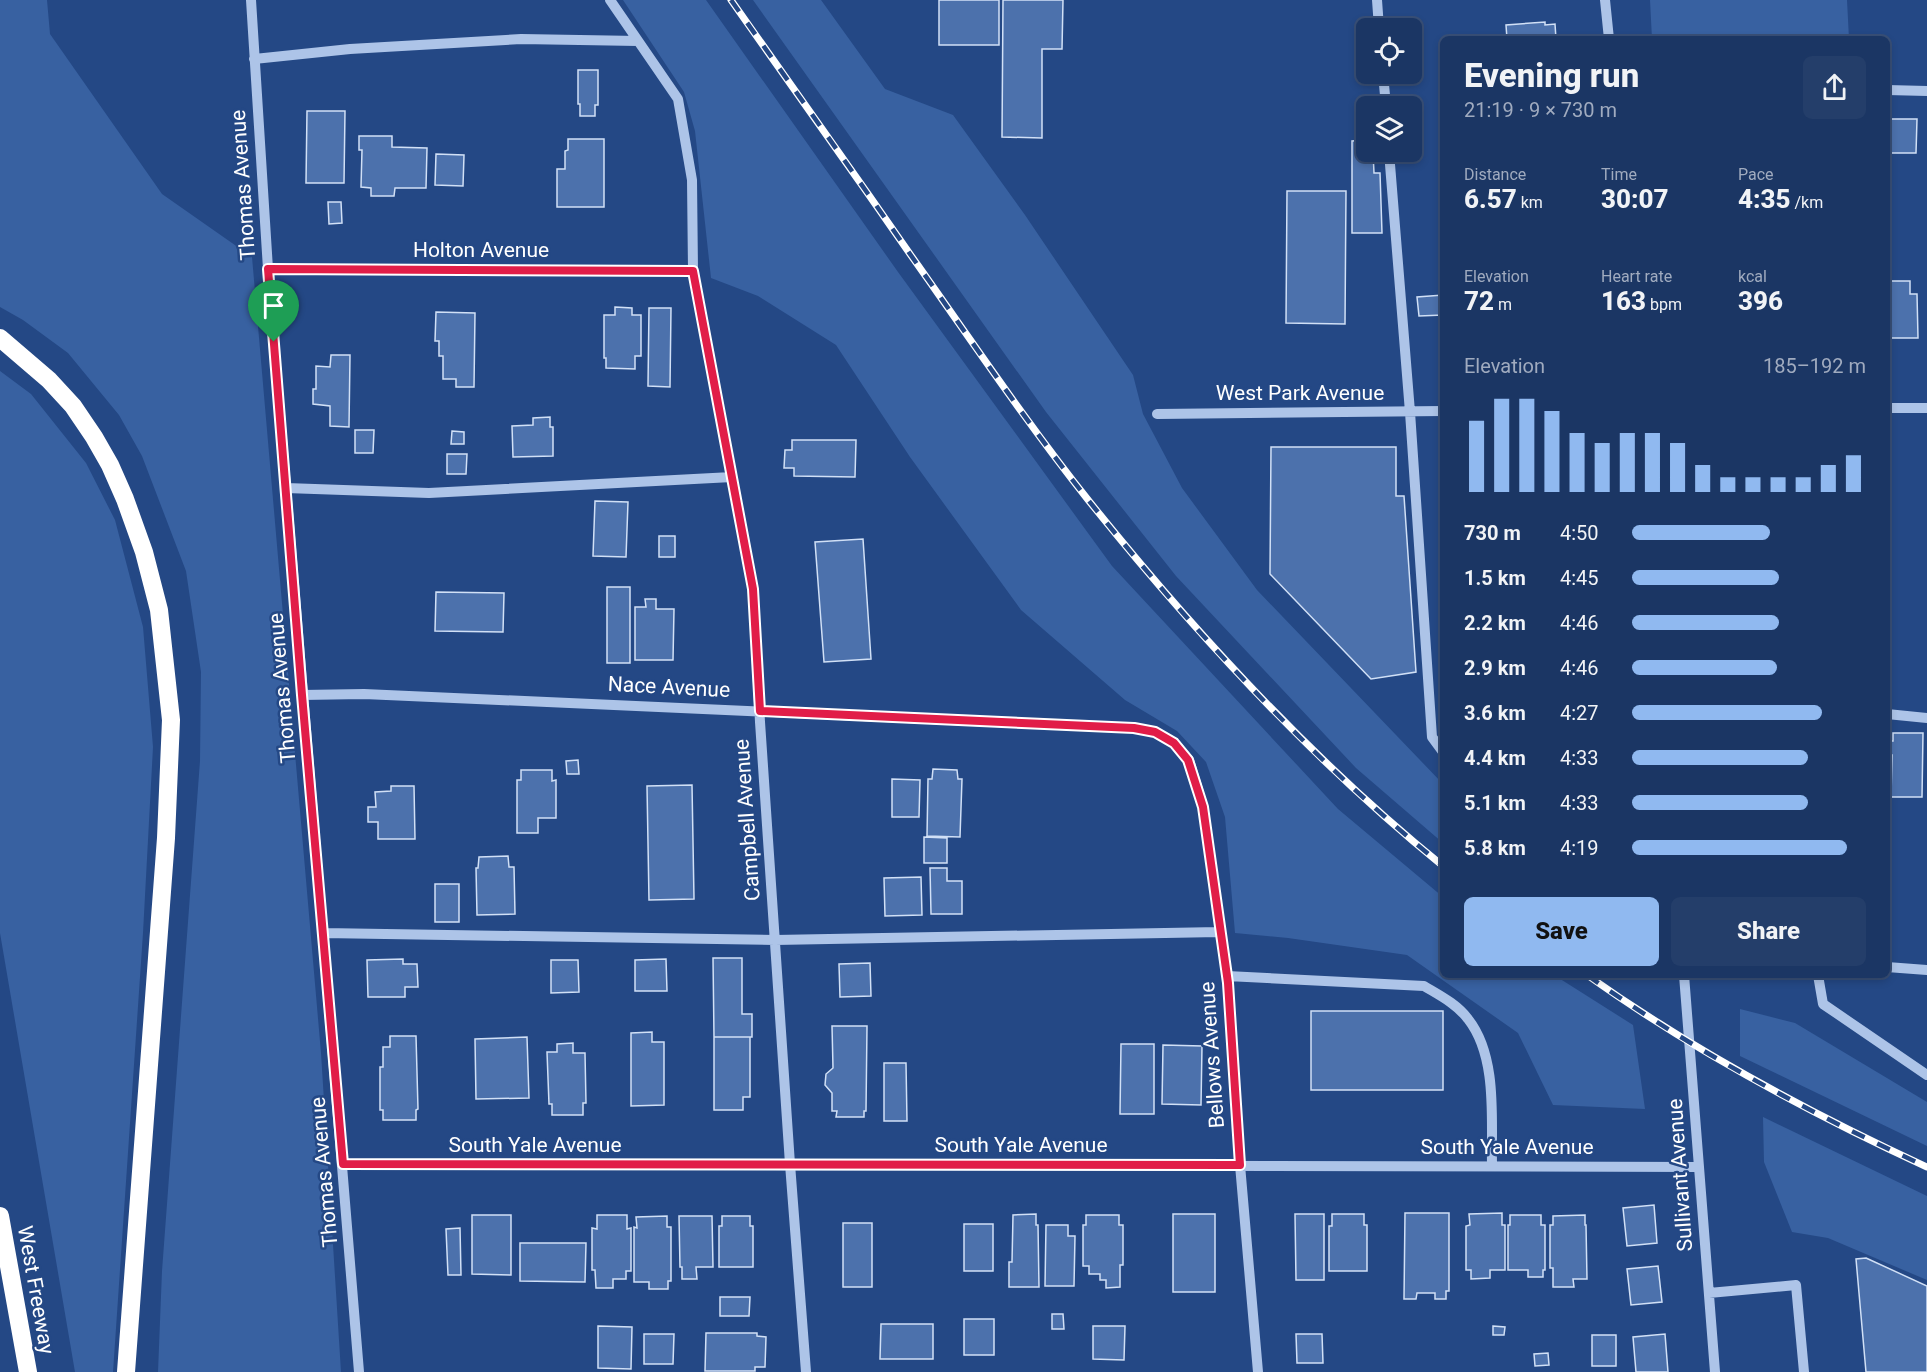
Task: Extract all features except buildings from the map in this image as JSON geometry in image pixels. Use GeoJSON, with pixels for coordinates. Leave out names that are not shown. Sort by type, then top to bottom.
{"type":"FeatureCollection","features":[{"type":"Feature","properties":{"kind":"highway"},"geometry":{"type":"LineString","coordinates":[[0,338],[49,380],[74,406],[94,437],[125,499],[144,552],[159,610],[171,720],[166,838],[126,1372]]}},
{"type":"Feature","properties":{"kind":"highway","name":"West Freeway"},"geometry":{"type":"LineString","coordinates":[[0,1216],[28,1372]]}},
{"type":"Feature","properties":{"kind":"street","name":"Thomas Avenue"},"geometry":{"type":"LineString","coordinates":[[250,0],[268,269],[359,1372]]}},
{"type":"Feature","properties":{"kind":"street","name":"Campbell Avenue"},"geometry":{"type":"LineString","coordinates":[[610,0],[678,99],[692,180],[693,271],[753,589],[760,722],[806,1372]]}},
{"type":"Feature","properties":{"kind":"street"},"geometry":{"type":"LineString","coordinates":[[1377,0],[1379,18]]}},
{"type":"Feature","properties":{"kind":"street"},"geometry":{"type":"LineString","coordinates":[[1605,0],[1609,36]]}},
{"type":"Feature","properties":{"kind":"street"},"geometry":{"type":"LineString","coordinates":[[254,59],[350,48],[521,39],[638,41]]}},
{"type":"Feature","properties":{"kind":"street"},"geometry":{"type":"LineString","coordinates":[[1890,90],[1927,91]]}},
{"type":"Feature","properties":{"kind":"street"},"geometry":{"type":"LineString","coordinates":[[1390,162],[1410,412],[1432,737],[1440,748]]}},
{"type":"Feature","properties":{"kind":"street","name":"Holton Avenue"},"geometry":{"type":"LineString","coordinates":[[268,269],[693,271]]}},
{"type":"Feature","properties":{"kind":"street"},"geometry":{"type":"LineString","coordinates":[[1890,408],[1927,408]]}},
{"type":"Feature","properties":{"kind":"street","name":"West Park Avenue"},"geometry":{"type":"LineString","coordinates":[[1157,414],[1440,411]]}},
{"type":"Feature","properties":{"kind":"street"},"geometry":{"type":"LineString","coordinates":[[286,488],[429,493],[732,477]]}},
{"type":"Feature","properties":{"kind":"street","name":"Nace Avenue"},"geometry":{"type":"LineString","coordinates":[[302,695],[364,694],[1134,728],[1155,732],[1174,743]]}},
{"type":"Feature","properties":{"kind":"street"},"geometry":{"type":"LineString","coordinates":[[1890,714],[1927,718]]}},
{"type":"Feature","properties":{"kind":"street","name":"Bellows Avenue"},"geometry":{"type":"LineString","coordinates":[[1174,743],[1188,760],[1203,807],[1227,976],[1258,1372]]}},
{"type":"Feature","properties":{"kind":"street"},"geometry":{"type":"LineString","coordinates":[[323,933],[775,940],[1219,932]]}},
{"type":"Feature","properties":{"kind":"street"},"geometry":{"type":"LineString","coordinates":[[1890,967],[1927,970]]}},
{"type":"Feature","properties":{"kind":"street"},"geometry":{"type":"LineString","coordinates":[[1227,976],[1424,986],[1450,1002],[1468,1019],[1481,1041],[1490,1067],[1492,1166]]}},
{"type":"Feature","properties":{"kind":"street","name":"Sullivant Avenue"},"geometry":{"type":"LineString","coordinates":[[1684,978],[1715,1372]]}},
{"type":"Feature","properties":{"kind":"street"},"geometry":{"type":"LineString","coordinates":[[1819,978],[1823,1004],[1927,1076]]}},
{"type":"Feature","properties":{"kind":"street","name":"South Yale Avenue"},"geometry":{"type":"LineString","coordinates":[[343,1164],[1699,1167]]}},
{"type":"Feature","properties":{"kind":"street"},"geometry":{"type":"LineString","coordinates":[[1709,1293],[1796,1285],[1804,1372]]}},
{"type":"Feature","properties":{"kind":"shaded area"},"geometry":{"type":"Polygon","coordinates":[[[0,0],[47,0],[50,34],[162,194],[252,257],[321,1053],[341,1372],[158,1372],[162,1271],[200,761],[201,672],[186,571],[142,456],[119,415],[68,353],[23,320],[0,307],[0,0]]]}},
{"type":"Feature","properties":{"kind":"shaded area"},"geometry":{"type":"Polygon","coordinates":[[[623,0],[706,0],[898,272],[1112,566],[1338,809],[1440,894],[1440,978],[1559,978],[1633,1025],[1645,1109],[1553,1105],[1518,1033],[1407,955],[1235,933],[1225,817],[1206,762],[1177,731],[1125,700],[1021,610],[910,457],[836,345],[758,296],[711,278],[695,131],[684,92],[623,0]]]}},
{"type":"Feature","properties":{"kind":"shaded area"},"geometry":{"type":"Polygon","coordinates":[[[753,0],[821,0],[885,89],[953,115],[1025,215],[1133,375],[1143,414],[1182,488],[1257,590],[1440,781],[1440,840],[1356,768],[1176,576],[1046,412],[753,0]]]}},
{"type":"Feature","properties":{"kind":"shaded area"},"geometry":{"type":"Polygon","coordinates":[[[1650,0],[1847,0],[1849,36],[1652,36],[1650,0]]]}},
{"type":"Feature","properties":{"kind":"shaded area"},"geometry":{"type":"Polygon","coordinates":[[[0,371],[31,394],[86,463],[115,520],[143,627],[153,747],[143,933],[113,1372],[75,1372],[0,933],[0,371]]]}},
{"type":"Feature","properties":{"kind":"shaded area"},"geometry":{"type":"Polygon","coordinates":[[[1740,1009],[1795,1023],[1927,1102],[1927,1146],[1740,1056],[1740,1009]]]}},
{"type":"Feature","properties":{"kind":"shaded area"},"geometry":{"type":"Polygon","coordinates":[[[1763,1117],[1927,1196],[1927,1280],[1828,1238],[1792,1232],[1764,1162],[1763,1117]]]}},
{"type":"Feature","properties":{"kind":"railway"},"geometry":{"type":"LineString","coordinates":[[731,0],[1020,410],[1129,550],[1170,599],[1256,693],[1347,782],[1440,863]]}},
{"type":"Feature","properties":{"kind":"railway"},"geometry":{"type":"LineString","coordinates":[[1591,978],[1627,1003],[1752,1079],[1927,1167]]}},
{"type":"Feature","properties":{"kind":"route"},"geometry":{"type":"LineString","coordinates":[[268,269],[693,271],[753,589],[760,711],[1134,728],[1155,732],[1174,743],[1188,760],[1203,807],[1228,983],[1240,1165],[343,1164],[274,342],[268,269]]}}]}
